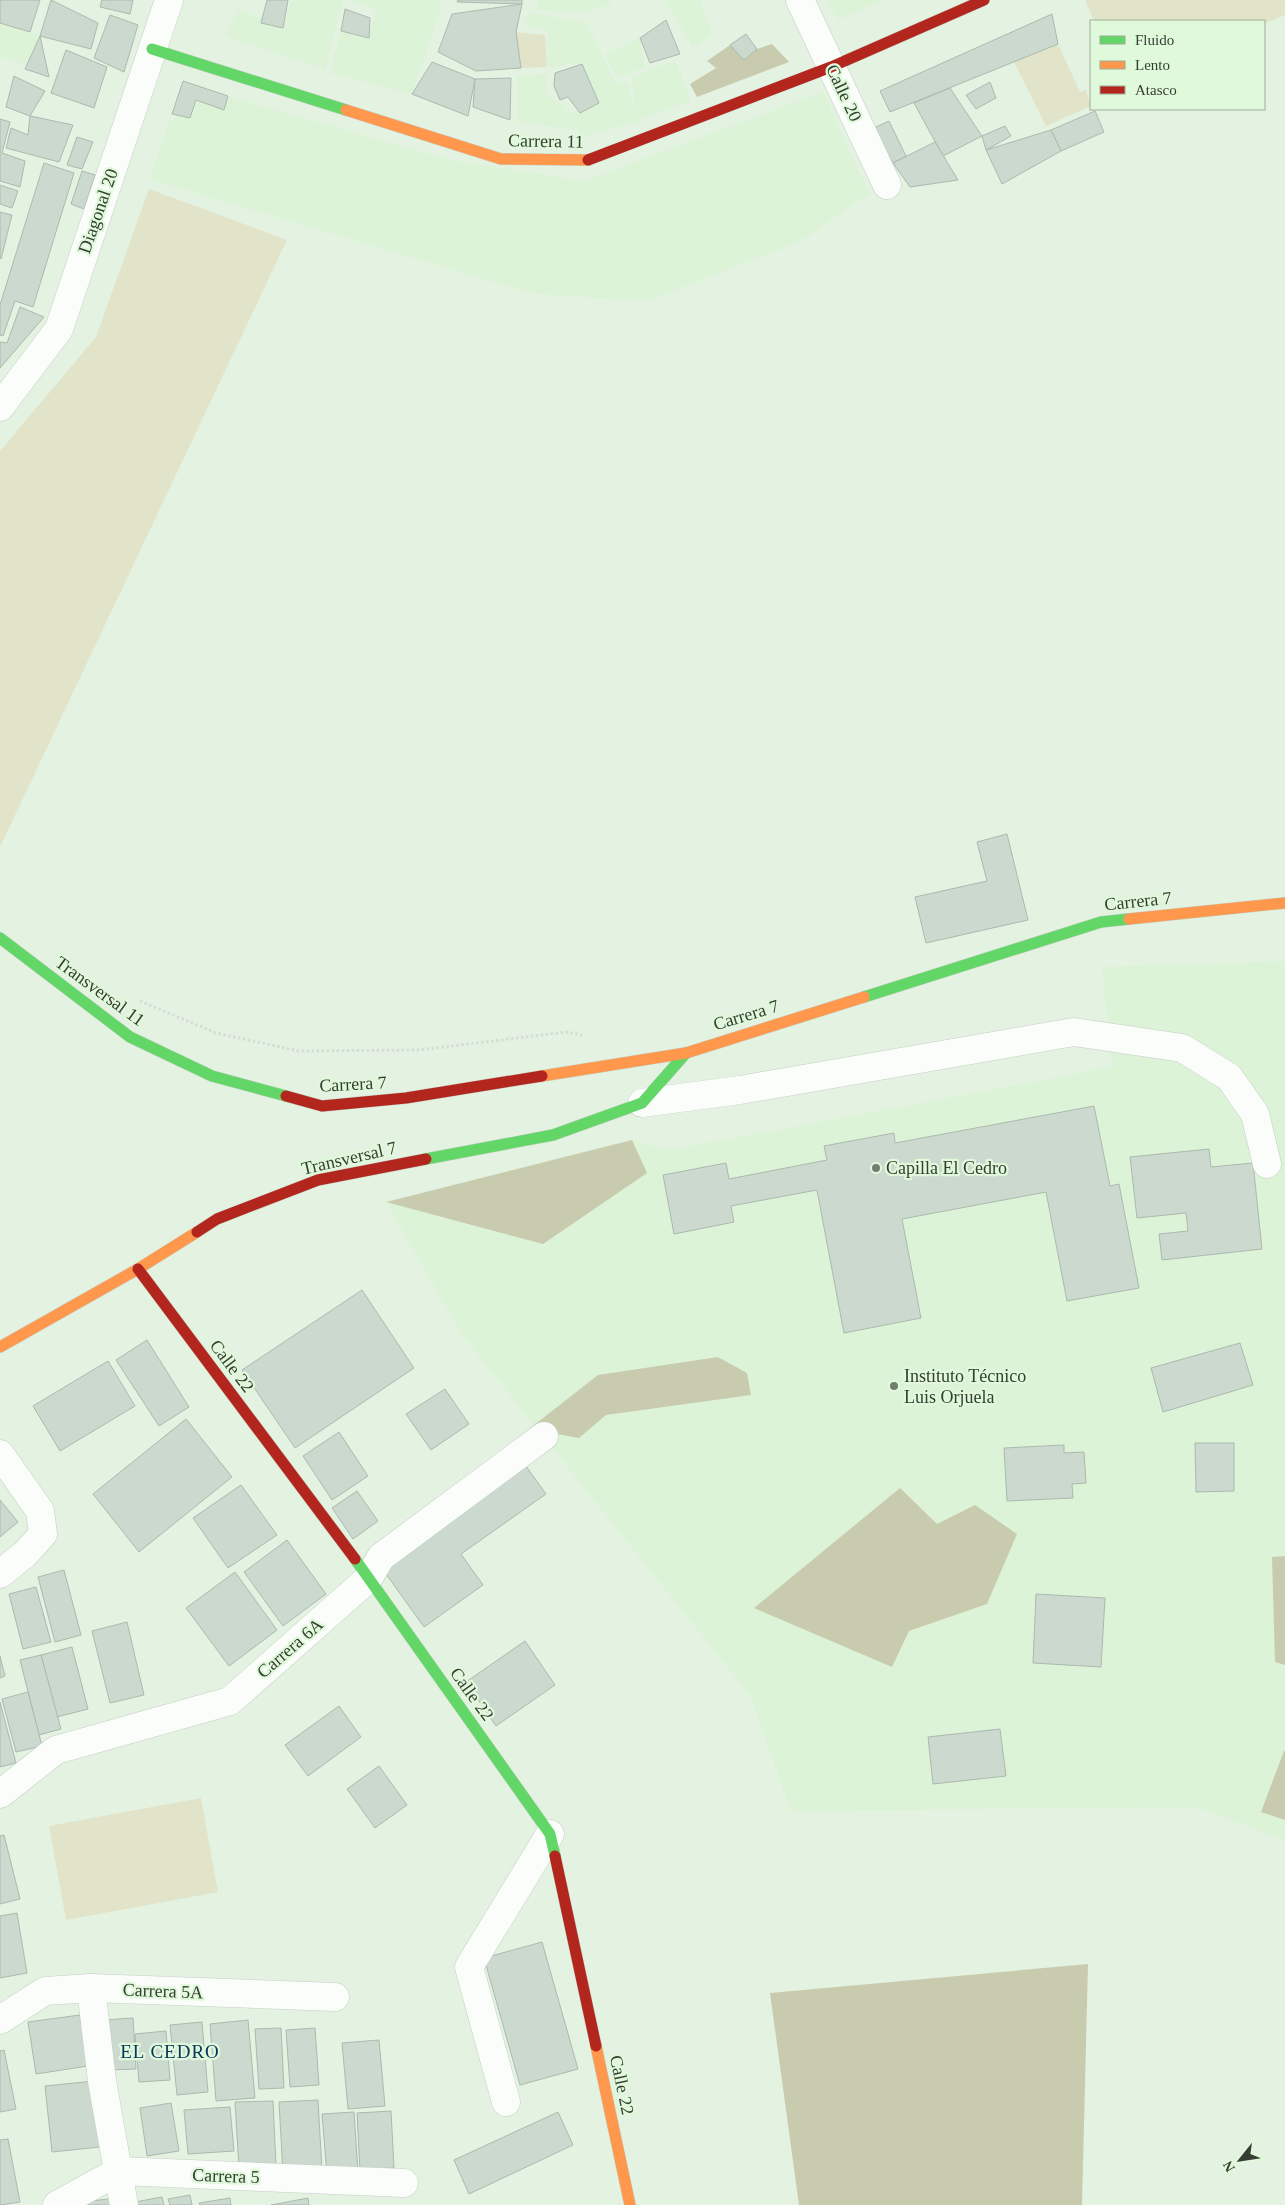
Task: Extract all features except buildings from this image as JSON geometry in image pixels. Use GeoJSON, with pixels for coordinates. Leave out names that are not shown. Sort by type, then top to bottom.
{"type":"FeatureCollection","features":[{"type":"Feature","properties":{"kind":"street","name":"Diagonal 20"},"geometry":{"type":"LineString","coordinates":[[0,407],[58,329],[168,0]]}},
{"type":"Feature","properties":{"kind":"street","name":"Calle 20"},"geometry":{"type":"LineString","coordinates":[[800,0],[887,185]]}},
{"type":"Feature","properties":{"kind":"street","name":"Carrera 11"},"geometry":{"type":"LineString","coordinates":[[152,49],[501,159],[590,160],[831,67],[984,0]]}},
{"type":"Feature","properties":{"kind":"street","name":"Carrera 7"},"geometry":{"type":"LineString","coordinates":[[212,1076],[322,1106],[406,1098],[686,1053],[1101,922],[1285,903]]}},
{"type":"Feature","properties":{"kind":"street","name":"Transversal 11"},"geometry":{"type":"LineString","coordinates":[[0,938],[130,1037],[212,1076]]}},
{"type":"Feature","properties":{"kind":"street"},"geometry":{"type":"LineString","coordinates":[[642,1103],[740,1090],[1074,1032],[1182,1048],[1229,1077],[1255,1114],[1267,1164]]}},
{"type":"Feature","properties":{"kind":"street","name":"Transversal 7"},"geometry":{"type":"LineString","coordinates":[[0,1347],[138,1269],[217,1219],[318,1180],[553,1135],[642,1103],[686,1053]]}},
{"type":"Feature","properties":{"kind":"street","name":"Calle 22"},"geometry":{"type":"LineString","coordinates":[[138,1269],[368,1579],[550,1834],[630,2205]]}},
{"type":"Feature","properties":{"kind":"street","name":"Carrera 6A"},"geometry":{"type":"LineString","coordinates":[[0,1794],[56,1750],[230,1701],[368,1579],[381,1557],[544,1436]]}},
{"type":"Feature","properties":{"kind":"street"},"geometry":{"type":"LineString","coordinates":[[0,1454],[40,1511],[43,1534],[26,1554],[0,1574]]}},
{"type":"Feature","properties":{"kind":"street"},"geometry":{"type":"LineString","coordinates":[[506,2102],[469,1967],[550,1834]]}},
{"type":"Feature","properties":{"kind":"street"},"geometry":{"type":"LineString","coordinates":[[91,1988],[102,2081],[124,2205]]}},
{"type":"Feature","properties":{"kind":"street","name":"Carrera 5A"},"geometry":{"type":"LineString","coordinates":[[0,2020],[45,1991],[91,1988],[335,1997]]}},
{"type":"Feature","properties":{"kind":"street"},"geometry":{"type":"LineString","coordinates":[[57,2205],[119,2171]]}},
{"type":"Feature","properties":{"kind":"street","name":"Carrera 5"},"geometry":{"type":"LineString","coordinates":[[119,2171],[404,2183]]}},
{"type":"Feature","properties":{"kind":"path"},"geometry":{"type":"LineString","coordinates":[[132,995],[140,1001],[216,1033],[299,1051],[419,1050],[566,1032],[585,1036]]}},
{"type":"Feature","properties":{"kind":"shaded area"},"geometry":{"type":"Polygon","coordinates":[[[292,0],[343,0],[325,69],[225,36],[239,10],[283,27],[292,0]]]}},
{"type":"Feature","properties":{"kind":"shaded area"},"geometry":{"type":"Polygon","coordinates":[[[349,0],[436,0],[442,3],[412,94],[330,73],[341,31],[369,38],[376,10],[349,0]]]}},
{"type":"Feature","properties":{"kind":"shaded area"},"geometry":{"type":"Polygon","coordinates":[[[537,0],[610,0],[612,3],[586,12],[537,10],[537,0]]]}},
{"type":"Feature","properties":{"kind":"shaded area"},"geometry":{"type":"Polygon","coordinates":[[[664,0],[700,0],[712,34],[693,47],[664,0]]]}},
{"type":"Feature","properties":{"kind":"shaded area"},"geometry":{"type":"Polygon","coordinates":[[[828,0],[881,0],[881,1],[838,20],[828,0]]]}},
{"type":"Feature","properties":{"kind":"shaded area"},"geometry":{"type":"Polygon","coordinates":[[[1085,0],[1285,0],[1285,15],[1265,24],[1265,20],[1094,20],[1085,0]]]}},
{"type":"Feature","properties":{"kind":"shaded area"},"geometry":{"type":"Polygon","coordinates":[[[529,13],[586,22],[616,84],[627,82],[636,117],[632,77],[675,60],[691,101],[643,118],[637,122],[581,137],[570,118],[574,130],[518,122],[517,76],[547,73],[547,95],[565,106],[568,114],[599,103],[582,64],[547,67],[548,30],[523,25],[529,13]]]}},
{"type":"Feature","properties":{"kind":"shaded area"},"geometry":{"type":"Polygon","coordinates":[[[0,23],[40,36],[26,65],[0,56],[0,23]]]}},
{"type":"Feature","properties":{"kind":"shaded area"},"geometry":{"type":"Polygon","coordinates":[[[516,32],[545,35],[547,67],[521,68],[516,32]]]}},
{"type":"Feature","properties":{"kind":"shaded area"},"geometry":{"type":"Polygon","coordinates":[[[640,38],[645,67],[617,78],[605,54],[640,38]]]}},
{"type":"Feature","properties":{"kind":"shaded area"},"geometry":{"type":"Polygon","coordinates":[[[772,44],[789,62],[697,97],[690,84],[716,68],[707,61],[730,45],[744,60],[757,49],[772,44]]]}},
{"type":"Feature","properties":{"kind":"shaded area"},"geometry":{"type":"Polygon","coordinates":[[[1058,44],[1080,92],[1086,90],[1090,106],[1046,126],[1013,60],[1058,44]]]}},
{"type":"Feature","properties":{"kind":"shaded area"},"geometry":{"type":"Polygon","coordinates":[[[823,92],[869,193],[801,241],[648,301],[534,294],[149,179],[169,123],[196,100],[224,110],[228,96],[445,159],[584,181],[823,92]]]}},
{"type":"Feature","properties":{"kind":"shaded area"},"geometry":{"type":"Polygon","coordinates":[[[149,189],[287,240],[0,847],[0,451],[96,337],[149,189]]]}},
{"type":"Feature","properties":{"kind":"shaded area","name":"Instituto Técnico Luis Orjuela"},"geometry":{"type":"Polygon","coordinates":[[[1285,961],[1285,1841],[1198,1807],[791,1811],[750,1695],[463,1336],[386,1202],[632,1140],[670,1150],[1112,1067],[1102,967],[1285,961]]]}},
{"type":"Feature","properties":{"kind":"shaded area"},"geometry":{"type":"Polygon","coordinates":[[[632,1140],[647,1173],[543,1244],[386,1202],[632,1140]]]}},
{"type":"Feature","properties":{"kind":"shaded area"},"geometry":{"type":"Polygon","coordinates":[[[718,1357],[747,1373],[751,1395],[606,1415],[579,1438],[529,1429],[598,1375],[718,1357]]]}},
{"type":"Feature","properties":{"kind":"shaded area"},"geometry":{"type":"Polygon","coordinates":[[[900,1488],[937,1524],[975,1505],[1017,1534],[987,1604],[909,1631],[892,1667],[754,1608],[900,1488]]]}},
{"type":"Feature","properties":{"kind":"shaded area"},"geometry":{"type":"Polygon","coordinates":[[[1285,1556],[1285,1665],[1275,1662],[1272,1557],[1285,1556]]]}},
{"type":"Feature","properties":{"kind":"shaded area"},"geometry":{"type":"Polygon","coordinates":[[[1285,1751],[1285,1820],[1261,1812],[1285,1751]]]}},
{"type":"Feature","properties":{"kind":"shaded area"},"geometry":{"type":"Polygon","coordinates":[[[201,1798],[218,1892],[66,1920],[49,1826],[201,1798]]]}},
{"type":"Feature","properties":{"kind":"shaded area"},"geometry":{"type":"Polygon","coordinates":[[[1088,1964],[1082,2205],[799,2205],[770,1993],[1088,1964]]]}},
{"type":"Feature","properties":{"kind":"traffic: fast"},"geometry":{"type":"LineString","coordinates":[[152,49],[346,110]]}},
{"type":"Feature","properties":{"kind":"traffic: fast"},"geometry":{"type":"LineString","coordinates":[[864,997],[1101,922],[1129,919]]}},
{"type":"Feature","properties":{"kind":"traffic: fast"},"geometry":{"type":"LineString","coordinates":[[0,938],[130,1037],[212,1076],[286,1096]]}},
{"type":"Feature","properties":{"kind":"traffic: fast"},"geometry":{"type":"LineString","coordinates":[[426,1159],[553,1135],[642,1103],[686,1053]]}},
{"type":"Feature","properties":{"kind":"traffic: fast"},"geometry":{"type":"LineString","coordinates":[[355,1559],[550,1834],[555,1856]]}},
{"type":"Feature","properties":{"kind":"traffic: slow"},"geometry":{"type":"LineString","coordinates":[[346,110],[501,159],[588,160]]}},
{"type":"Feature","properties":{"kind":"traffic: slow"},"geometry":{"type":"LineString","coordinates":[[1129,919],[1285,903]]}},
{"type":"Feature","properties":{"kind":"traffic: slow"},"geometry":{"type":"LineString","coordinates":[[542,1076],[686,1053],[864,997]]}},
{"type":"Feature","properties":{"kind":"traffic: slow"},"geometry":{"type":"LineString","coordinates":[[0,1347],[138,1269],[197,1232]]}},
{"type":"Feature","properties":{"kind":"traffic: slow"},"geometry":{"type":"LineString","coordinates":[[596,2046],[630,2205]]}},
{"type":"Feature","properties":{"kind":"traffic: jam"},"geometry":{"type":"LineString","coordinates":[[588,160],[831,67],[984,0]]}},
{"type":"Feature","properties":{"kind":"traffic: jam"},"geometry":{"type":"LineString","coordinates":[[286,1096],[322,1106],[406,1098],[542,1076]]}},
{"type":"Feature","properties":{"kind":"traffic: jam"},"geometry":{"type":"LineString","coordinates":[[197,1232],[217,1219],[318,1180],[426,1159]]}},
{"type":"Feature","properties":{"kind":"traffic: jam"},"geometry":{"type":"LineString","coordinates":[[138,1269],[355,1559]]}},
{"type":"Feature","properties":{"kind":"traffic: jam"},"geometry":{"type":"LineString","coordinates":[[555,1856],[596,2046]]}},
{"type":"Feature","properties":{"kind":"place","name":"Capilla El Cedro"},"geometry":{"type":"Point","coordinates":[876,1168]}},
{"type":"Feature","properties":{"kind":"place","name":"Instituto Técnico Luis Orjuela"},"geometry":{"type":"Point","coordinates":[894,1386]}},
{"type":"Feature","properties":{"kind":"district","name":"EL CEDRO"},"geometry":{"type":"Point","coordinates":[170,2051]}}]}
